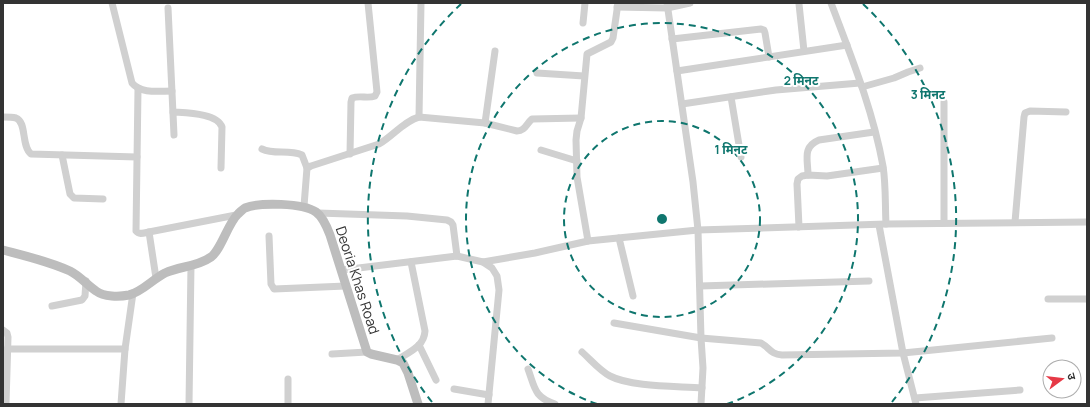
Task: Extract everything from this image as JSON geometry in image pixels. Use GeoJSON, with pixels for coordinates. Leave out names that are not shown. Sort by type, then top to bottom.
{"type":"FeatureCollection","features":[{"type":"Feature","properties":{"kind":"street"},"geometry":{"type":"LineString","coordinates":[[112,3],[132,83],[138,89],[172,91]]}},
{"type":"Feature","properties":{"kind":"street"},"geometry":{"type":"LineString","coordinates":[[350,154],[352,98],[356,96],[371,97],[375,96],[377,92],[368,3]]}},
{"type":"Feature","properties":{"kind":"street"},"geometry":{"type":"LineString","coordinates":[[419,117],[421,3]]}},
{"type":"Feature","properties":{"kind":"street"},"geometry":{"type":"LineString","coordinates":[[583,23],[585,3]]}},
{"type":"Feature","properties":{"kind":"street"},"geometry":{"type":"LineString","coordinates":[[588,241],[577,177],[576,140],[581,118],[587,54],[607,45],[612,38],[617,5],[667,6],[690,3]]}},
{"type":"Feature","properties":{"kind":"street"},"geometry":{"type":"LineString","coordinates":[[832,3],[861,85],[883,168],[883,224],[903,353],[916,401],[1020,390]]}},
{"type":"Feature","properties":{"kind":"street"},"geometry":{"type":"LineString","coordinates":[[799,4],[804,51]]}},
{"type":"Feature","properties":{"kind":"street"},"geometry":{"type":"LineString","coordinates":[[667,6],[694,182],[698,230],[703,368],[701,404]]}},
{"type":"Feature","properties":{"kind":"street"},"geometry":{"type":"LineString","coordinates":[[168,8],[174,135]]}},
{"type":"Feature","properties":{"kind":"street"},"geometry":{"type":"LineString","coordinates":[[672,40],[761,28],[765,33],[769,57]]}},
{"type":"Feature","properties":{"kind":"street"},"geometry":{"type":"LineString","coordinates":[[676,71],[847,45]]}},
{"type":"Feature","properties":{"kind":"street"},"geometry":{"type":"LineString","coordinates":[[485,123],[495,51]]}},
{"type":"Feature","properties":{"kind":"street"},"geometry":{"type":"LineString","coordinates":[[682,104],[776,90],[861,85],[894,78],[920,68]]}},
{"type":"Feature","properties":{"kind":"street"},"geometry":{"type":"LineString","coordinates":[[537,73],[584,76]]}},
{"type":"Feature","properties":{"kind":"street"},"geometry":{"type":"LineString","coordinates":[[138,89],[136,231],[140,234],[236,215]]}},
{"type":"Feature","properties":{"kind":"street"},"geometry":{"type":"LineString","coordinates":[[731,97],[741,157]]}},
{"type":"Feature","properties":{"kind":"street"},"geometry":{"type":"LineString","coordinates":[[944,102],[944,223]]}},
{"type":"Feature","properties":{"kind":"street"},"geometry":{"type":"LineString","coordinates":[[173,112],[207,116],[220,122],[222,127],[221,168]]}},
{"type":"Feature","properties":{"kind":"street"},"geometry":{"type":"LineString","coordinates":[[1015,222],[1025,112],[1066,112]]}},
{"type":"Feature","properties":{"kind":"street"},"geometry":{"type":"LineString","coordinates":[[3,117],[15,117],[19,120],[22,125],[26,147],[31,154],[137,157]]}},
{"type":"Feature","properties":{"kind":"street"},"geometry":{"type":"LineString","coordinates":[[307,168],[379,144],[388,139],[410,120],[419,117],[485,123],[521,131],[532,119],[581,118]]}},
{"type":"Feature","properties":{"kind":"street"},"geometry":{"type":"LineString","coordinates":[[808,175],[807,151],[809,146],[813,143],[820,140],[874,132]]}},
{"type":"Feature","properties":{"kind":"street"},"geometry":{"type":"LineString","coordinates":[[262,149],[269,152],[297,153],[302,155],[307,168],[304,206]]}},
{"type":"Feature","properties":{"kind":"street"},"geometry":{"type":"LineString","coordinates":[[542,150],[577,161]]}},
{"type":"Feature","properties":{"kind":"street"},"geometry":{"type":"LineString","coordinates":[[62,155],[70,194],[72,197],[103,199]]}},
{"type":"Feature","properties":{"kind":"street"},"geometry":{"type":"LineString","coordinates":[[799,227],[797,184],[798,179],[802,176],[827,176],[883,168]]}},
{"type":"Feature","properties":{"kind":"street"},"geometry":{"type":"LineString","coordinates":[[3,250],[53,264],[72,272],[86,281],[96,292],[107,295],[129,295],[140,290],[156,278],[174,270],[203,262],[212,256],[236,215],[244,208],[260,204],[304,206],[318,213],[407,216],[447,220],[453,225],[457,256]]}},
{"type":"Feature","properties":{"kind":"street","name":"Deoria Khas Road"},"geometry":{"type":"LineString","coordinates":[[318,213],[326,223],[367,352],[397,360]]}},
{"type":"Feature","properties":{"kind":"street"},"geometry":{"type":"LineString","coordinates":[[483,262],[535,253],[588,241],[698,230],[883,224],[1087,222]]}},
{"type":"Feature","properties":{"kind":"street"},"geometry":{"type":"LineString","coordinates":[[149,232],[156,278]]}},
{"type":"Feature","properties":{"kind":"street"},"geometry":{"type":"LineString","coordinates":[[269,236],[271,284],[274,289],[346,286]]}},
{"type":"Feature","properties":{"kind":"street"},"geometry":{"type":"LineString","coordinates":[[619,238],[633,296]]}},
{"type":"Feature","properties":{"kind":"street"},"geometry":{"type":"LineString","coordinates":[[342,270],[457,256],[483,262],[492,268],[497,276],[499,290],[488,404]]}},
{"type":"Feature","properties":{"kind":"street"},"geometry":{"type":"LineString","coordinates":[[411,262],[425,331],[423,341],[397,360],[403,363],[406,368],[418,404]]}},
{"type":"Feature","properties":{"kind":"street"},"geometry":{"type":"LineString","coordinates":[[189,404],[191,265]]}},
{"type":"Feature","properties":{"kind":"street"},"geometry":{"type":"LineString","coordinates":[[52,306],[82,300],[85,296],[86,281]]}},
{"type":"Feature","properties":{"kind":"street"},"geometry":{"type":"LineString","coordinates":[[700,286],[869,281]]}},
{"type":"Feature","properties":{"kind":"street"},"geometry":{"type":"LineString","coordinates":[[121,404],[125,349],[133,293]]}},
{"type":"Feature","properties":{"kind":"street"},"geometry":{"type":"LineString","coordinates":[[1048,299],[1087,299]]}},
{"type":"Feature","properties":{"kind":"street"},"geometry":{"type":"LineString","coordinates":[[614,323],[701,338],[761,343],[772,353],[777,355],[903,353],[1052,338]]}},
{"type":"Feature","properties":{"kind":"street"},"geometry":{"type":"LineString","coordinates":[[3,330],[7,333],[8,337],[6,404]]}},
{"type":"Feature","properties":{"kind":"street"},"geometry":{"type":"LineString","coordinates":[[419,345],[436,380]]}},
{"type":"Feature","properties":{"kind":"street"},"geometry":{"type":"LineString","coordinates":[[8,349],[125,349]]}},
{"type":"Feature","properties":{"kind":"street"},"geometry":{"type":"LineString","coordinates":[[332,354],[367,352]]}},
{"type":"Feature","properties":{"kind":"street"},"geometry":{"type":"LineString","coordinates":[[582,352],[604,372],[620,380],[633,383],[702,388]]}},
{"type":"Feature","properties":{"kind":"street"},"geometry":{"type":"LineString","coordinates":[[528,370],[540,398],[554,404]]}},
{"type":"Feature","properties":{"kind":"street"},"geometry":{"type":"LineString","coordinates":[[288,379],[288,404]]}},
{"type":"Feature","properties":{"kind":"street"},"geometry":{"type":"LineString","coordinates":[[454,389],[489,395]]}}]}
